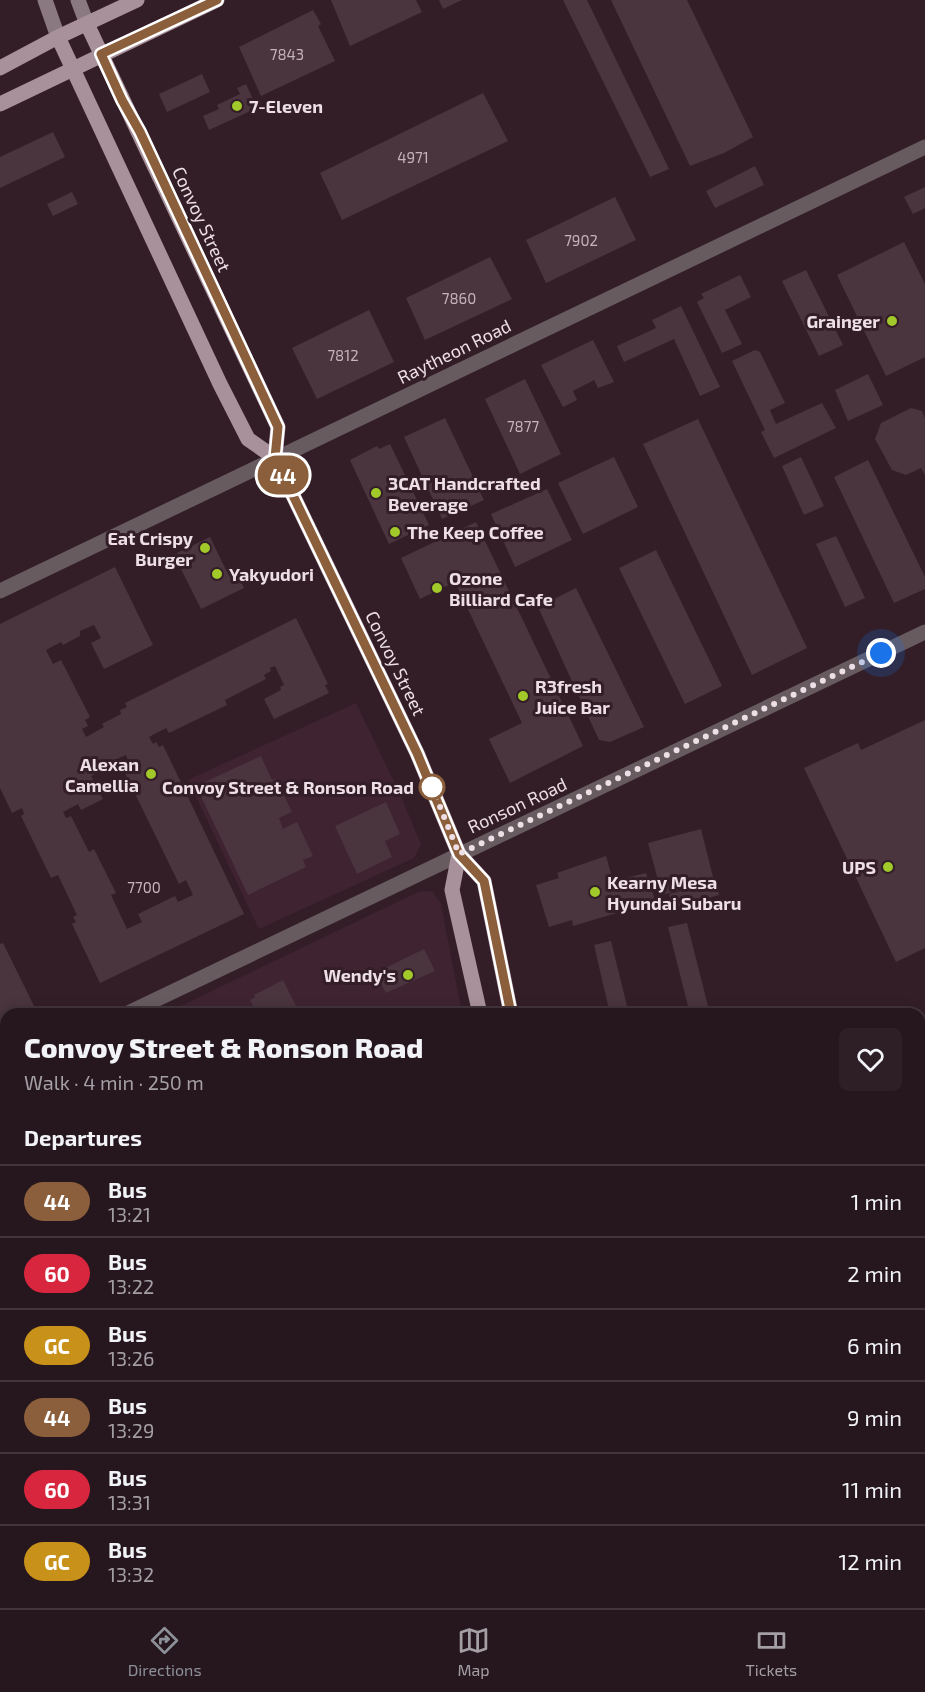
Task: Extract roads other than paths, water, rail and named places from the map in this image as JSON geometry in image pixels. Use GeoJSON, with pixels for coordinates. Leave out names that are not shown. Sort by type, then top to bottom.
{"type":"FeatureCollection","features":[{"type":"Feature","properties":{"kind":"main road","name":"Convoy Street"},"geometry":{"type":"LineString","coordinates":[[45,0],[58,37],[220,384],[248,439],[275,458],[417,753],[459,854],[484,881],[510,1008]]}},
{"type":"Feature","properties":{"kind":"main road","name":"Convoy Street"},"geometry":{"type":"LineString","coordinates":[[78,0],[122,100],[140,132],[278,427],[275,458]]}},
{"type":"Feature","properties":{"kind":"main road"},"geometry":{"type":"LineString","coordinates":[[0,68],[58,37],[137,0]]}},
{"type":"Feature","properties":{"kind":"main road"},"geometry":{"type":"LineString","coordinates":[[0,104],[217,0]]}},
{"type":"Feature","properties":{"kind":"main road"},"geometry":{"type":"LineString","coordinates":[[459,854],[452,890],[479,1008]]}},
{"type":"Feature","properties":{"kind":"street","name":"Raytheon Road"},"geometry":{"type":"LineString","coordinates":[[0,591],[925,147]]}},
{"type":"Feature","properties":{"kind":"street","name":"Ronson Road"},"geometry":{"type":"LineString","coordinates":[[138,1008],[925,632]]}},
{"type":"Feature","properties":{"kind":"place","name":"7-Eleven"},"geometry":{"type":"Point","coordinates":[237,106]}},
{"type":"Feature","properties":{"kind":"place","name":"Grainger"},"geometry":{"type":"Point","coordinates":[892,321]}},
{"type":"Feature","properties":{"kind":"place","name":"3CAT Handcrafted Beverage"},"geometry":{"type":"Point","coordinates":[376,493]}},
{"type":"Feature","properties":{"kind":"place","name":"The Keep Coffee"},"geometry":{"type":"Point","coordinates":[395,532]}},
{"type":"Feature","properties":{"kind":"place","name":"Eat Crispy Burger"},"geometry":{"type":"Point","coordinates":[205,548]}},
{"type":"Feature","properties":{"kind":"place","name":"Yakyudori"},"geometry":{"type":"Point","coordinates":[217,574]}},
{"type":"Feature","properties":{"kind":"place","name":"Ozone Billiard Cafe"},"geometry":{"type":"Point","coordinates":[437,588]}},
{"type":"Feature","properties":{"kind":"place","name":"R3fresh Juice Bar"},"geometry":{"type":"Point","coordinates":[523,696]}},
{"type":"Feature","properties":{"kind":"place","name":"Alexan Camellia"},"geometry":{"type":"Point","coordinates":[151,774]}},
{"type":"Feature","properties":{"kind":"place","name":"Convoy Street & Ronson Road"},"geometry":{"type":"Point","coordinates":[432,787]}},
{"type":"Feature","properties":{"kind":"place","name":"UPS"},"geometry":{"type":"Point","coordinates":[888,867]}},
{"type":"Feature","properties":{"kind":"place","name":"Kearny Mesa Hyundai Subaru"},"geometry":{"type":"Point","coordinates":[595,892]}},
{"type":"Feature","properties":{"kind":"place","name":"Wendy's"},"geometry":{"type":"Point","coordinates":[408,975]}}]}
